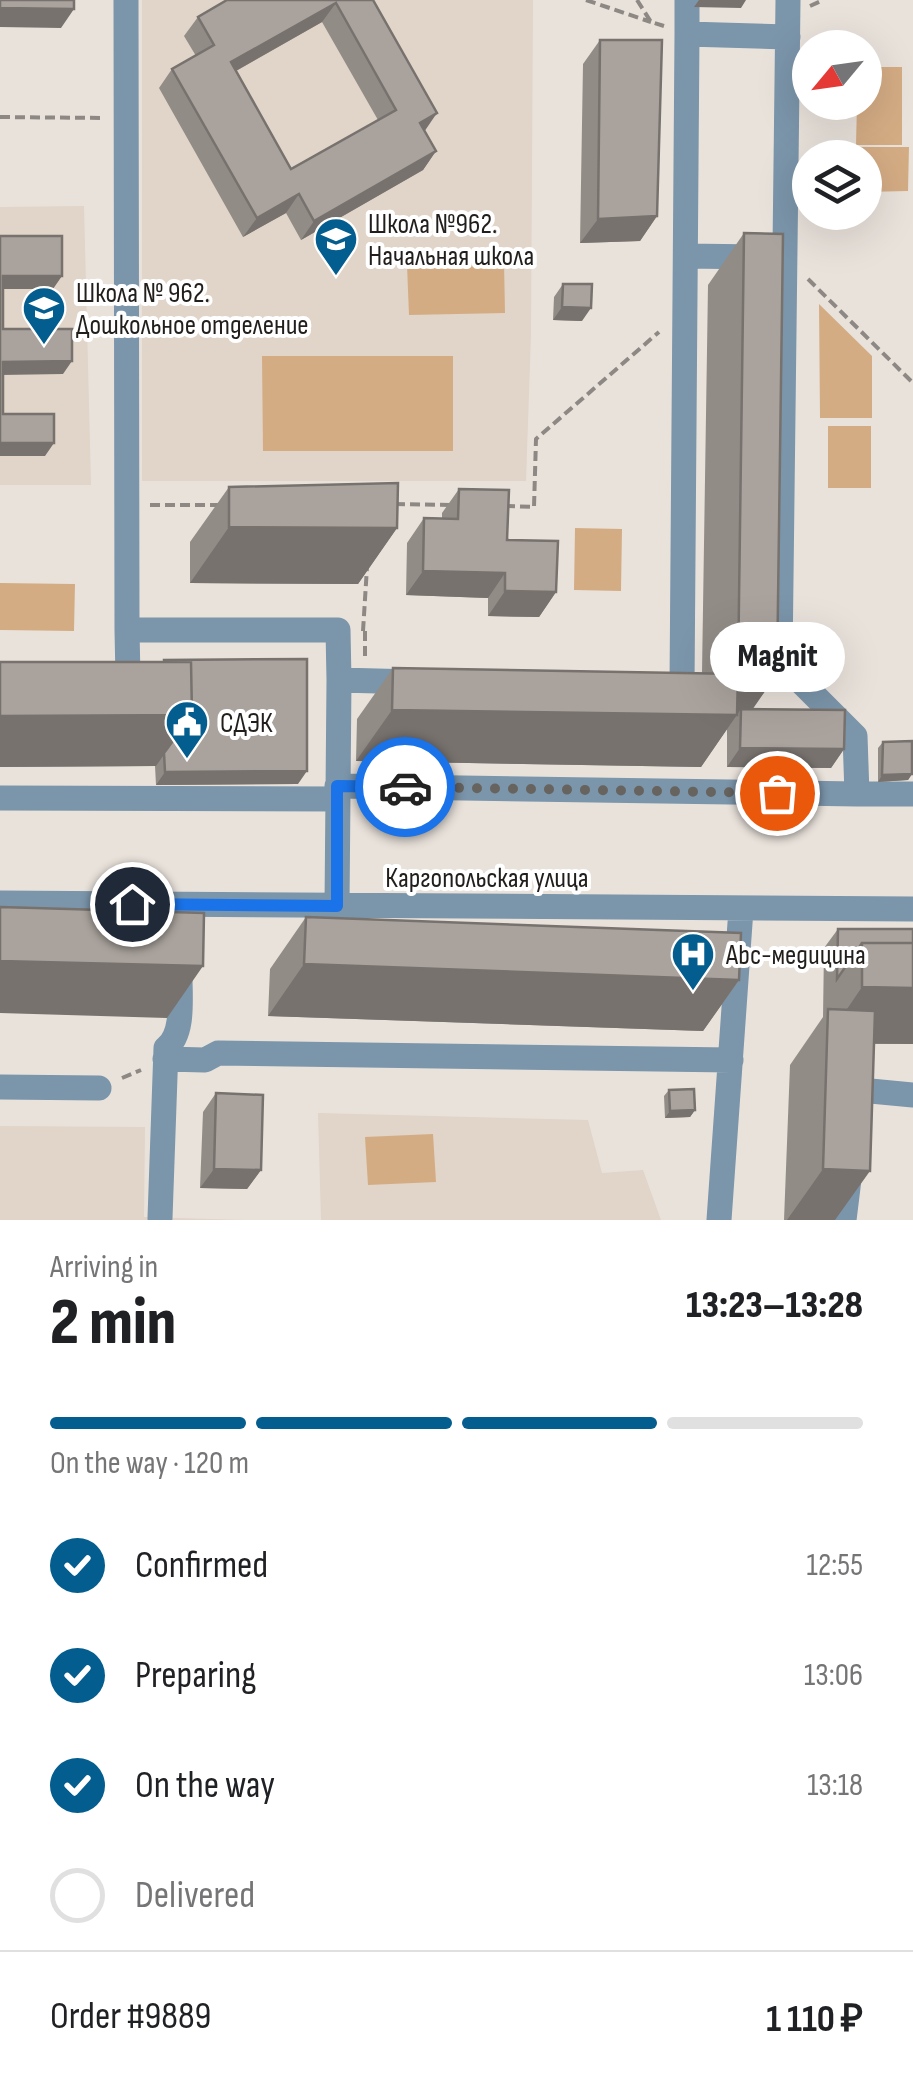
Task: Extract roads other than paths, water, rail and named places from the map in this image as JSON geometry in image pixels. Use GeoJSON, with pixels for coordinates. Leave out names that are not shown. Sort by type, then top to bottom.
{"type":"FeatureCollection","features":[{"type":"Feature","properties":{"kind":"street"},"geometry":{"type":"LineString","coordinates":[[80,677],[128,678],[126,0]]}},
{"type":"Feature","properties":{"kind":"street"},"geometry":{"type":"LineString","coordinates":[[643,686],[682,687],[688,0]]}},
{"type":"Feature","properties":{"kind":"street"},"geometry":{"type":"LineString","coordinates":[[788,0],[780,660],[855,736],[856,794]]}},
{"type":"Feature","properties":{"kind":"street"},"geometry":{"type":"LineString","coordinates":[[687,34],[788,37]]}},
{"type":"Feature","properties":{"kind":"street"},"geometry":{"type":"LineString","coordinates":[[686,256],[787,258]]}},
{"type":"Feature","properties":{"kind":"street"},"geometry":{"type":"LineString","coordinates":[[127,630],[338,630],[337,906]]}},
{"type":"Feature","properties":{"kind":"street"},"geometry":{"type":"LineString","coordinates":[[339,680],[444,682]]}},
{"type":"Feature","properties":{"kind":"street"},"geometry":{"type":"LineString","coordinates":[[0,798],[337,793],[913,794]]}},
{"type":"Feature","properties":{"kind":"street","name":"Каргопольская улица"},"geometry":{"type":"LineString","coordinates":[[0,903],[913,909]]}},
{"type":"Feature","properties":{"kind":"street"},"geometry":{"type":"LineString","coordinates":[[719,1220],[742,909]]}},
{"type":"Feature","properties":{"kind":"street"},"geometry":{"type":"LineString","coordinates":[[160,1218],[165,1059],[166,1048],[174,1042],[178,1031],[181,941]]}},
{"type":"Feature","properties":{"kind":"street"},"geometry":{"type":"LineString","coordinates":[[165,1059],[204,1060],[218,1053],[730,1060]]}},
{"type":"Feature","properties":{"kind":"street"},"geometry":{"type":"LineString","coordinates":[[0,1087],[99,1088]]}},
{"type":"Feature","properties":{"kind":"street"},"geometry":{"type":"LineString","coordinates":[[844,1220],[860,1090],[913,1095]]}},
{"type":"Feature","properties":{"kind":"place","name":"Школа №962. Начальная школа"},"geometry":{"type":"Point","coordinates":[336,277]}},
{"type":"Feature","properties":{"kind":"place","name":"Школа № 962. Дошкольное отделение"},"geometry":{"type":"Point","coordinates":[44,346]}},
{"type":"Feature","properties":{"kind":"place","name":"СДЭК"},"geometry":{"type":"Point","coordinates":[187,760]}},
{"type":"Feature","properties":{"kind":"place","name":"Magnit"},"geometry":{"type":"Point","coordinates":[777,793]}},
{"type":"Feature","properties":{"kind":"place","name":"Abc-медицина"},"geometry":{"type":"Point","coordinates":[693,992]}}]}
